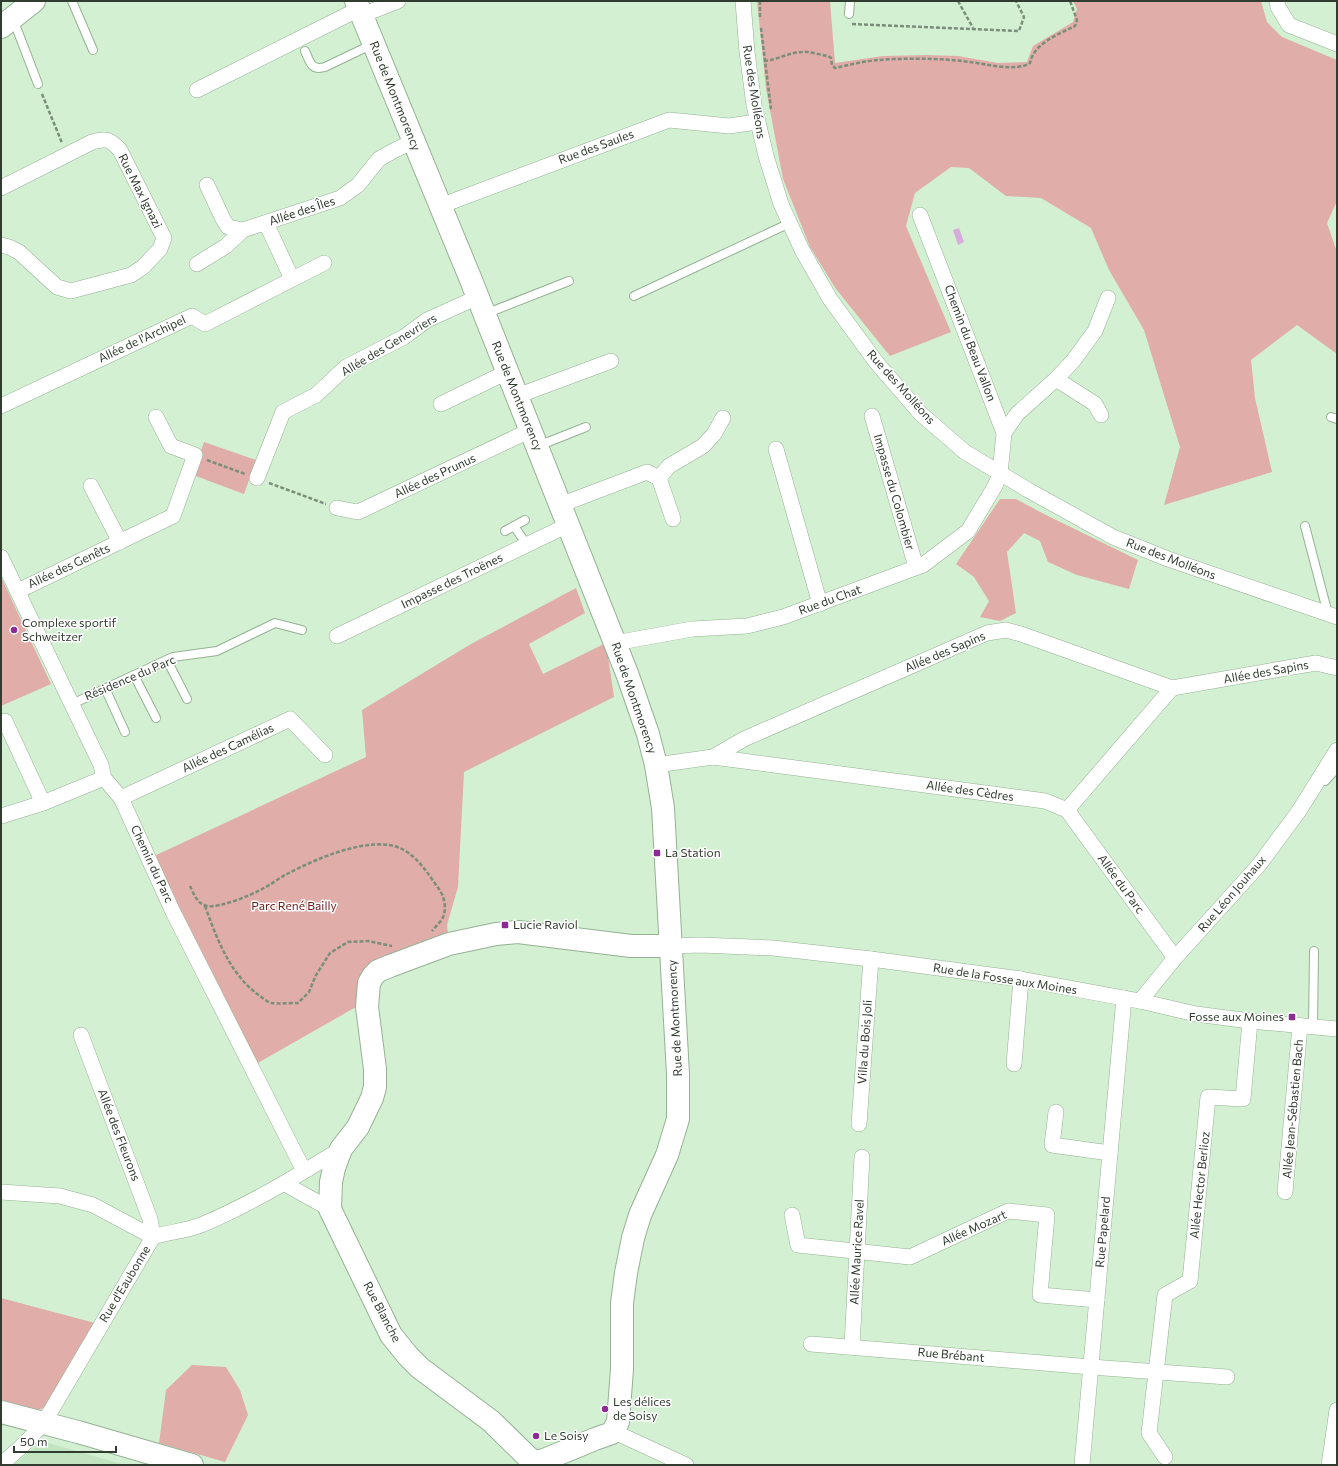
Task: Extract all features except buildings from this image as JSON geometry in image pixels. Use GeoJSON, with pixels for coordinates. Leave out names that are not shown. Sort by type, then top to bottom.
{"type":"FeatureCollection","features":[{"type":"Feature","properties":{"kind":"street"},"geometry":{"type":"LineString","coordinates":[[7,23],[34,1]]}},
{"type":"Feature","properties":{"kind":"street"},"geometry":{"type":"LineString","coordinates":[[197,90],[359,9],[398,1]]}},
{"type":"Feature","properties":{"kind":"street","name":"Rue des Molléons"},"geometry":{"type":"LineString","coordinates":[[743,1],[747,52],[757,122],[777,190],[790,223],[802,250],[830,299],[876,362],[921,414],[965,452],[1000,474],[1113,537],[1168,559],[1332,616]]}},
{"type":"Feature","properties":{"kind":"street"},"geometry":{"type":"LineString","coordinates":[[1277,1],[1278,7],[1288,25],[1337,44]]}},
{"type":"Feature","properties":{"kind":"street","name":"Rue de Montmorency"},"geometry":{"type":"LineString","coordinates":[[359,9],[508,372],[615,643],[648,734],[656,765],[664,813],[678,1074],[678,1119],[672,1141],[640,1215],[633,1238],[622,1303],[621,1377],[618,1422],[612,1434]]}},
{"type":"Feature","properties":{"kind":"street","name":"Rue des Saules"},"geometry":{"type":"LineString","coordinates":[[440,206],[669,120],[729,126],[757,122]]}},
{"type":"Feature","properties":{"kind":"street","name":"Rue Max Ignazi"},"geometry":{"type":"LineString","coordinates":[[1,188],[67,154],[103,139],[112,142],[120,150],[164,238],[160,249],[143,267],[131,275],[71,291],[57,287],[19,252],[9,247],[1,246]]}},
{"type":"Feature","properties":{"kind":"street","name":"Allée des Îles"},"geometry":{"type":"LineString","coordinates":[[197,264],[226,246],[243,230],[340,198],[358,185],[379,159],[414,142]]}},
{"type":"Feature","properties":{"kind":"street"},"geometry":{"type":"LineString","coordinates":[[207,185],[228,227],[243,230]]}},
{"type":"Feature","properties":{"kind":"street","name":"Chemin du Beau Vallon"},"geometry":{"type":"LineString","coordinates":[[920,215],[1004,433],[1000,474]]}},
{"type":"Feature","properties":{"kind":"street"},"geometry":{"type":"LineString","coordinates":[[266,223],[292,279]]}},
{"type":"Feature","properties":{"kind":"street","name":"Allée de l'Archipel"},"geometry":{"type":"LineString","coordinates":[[1,406],[192,316],[205,324],[324,263]]}},
{"type":"Feature","properties":{"kind":"street"},"geometry":{"type":"LineString","coordinates":[[1004,433],[1018,414],[1073,361],[1094,331],[1108,298]]}},
{"type":"Feature","properties":{"kind":"street","name":"Allée des Genevriers"},"geometry":{"type":"LineString","coordinates":[[257,478],[283,412],[316,395],[346,368],[404,337],[427,320],[481,306]]}},
{"type":"Feature","properties":{"kind":"street"},"geometry":{"type":"LineString","coordinates":[[517,396],[611,361]]}},
{"type":"Feature","properties":{"kind":"street"},"geometry":{"type":"LineString","coordinates":[[441,404],[508,372]]}},
{"type":"Feature","properties":{"kind":"street"},"geometry":{"type":"LineString","coordinates":[[1056,379],[1095,404],[1101,415]]}},
{"type":"Feature","properties":{"kind":"street","name":"Impasse du Colombier"},"geometry":{"type":"LineString","coordinates":[[872,416],[916,567]]}},
{"type":"Feature","properties":{"kind":"street"},"geometry":{"type":"LineString","coordinates":[[156,417],[171,446],[195,455]]}},
{"type":"Feature","properties":{"kind":"street"},"geometry":{"type":"LineString","coordinates":[[659,478],[669,466],[703,446],[714,434],[723,418]]}},
{"type":"Feature","properties":{"kind":"street","name":"Allée des Prunus"},"geometry":{"type":"LineString","coordinates":[[337,508],[358,512],[534,438]]}},
{"type":"Feature","properties":{"kind":"street"},"geometry":{"type":"LineString","coordinates":[[776,449],[820,604]]}},
{"type":"Feature","properties":{"kind":"street","name":"Allée des Genêts"},"geometry":{"type":"LineString","coordinates":[[18,591],[173,516],[195,455]]}},
{"type":"Feature","properties":{"kind":"street"},"geometry":{"type":"LineString","coordinates":[[560,504],[647,472],[659,478],[673,519]]}},
{"type":"Feature","properties":{"kind":"street","name":"Rue du Chat"},"geometry":{"type":"LineString","coordinates":[[615,643],[692,629],[747,626],[784,617],[922,565],[968,531],[995,486],[1000,474]]}},
{"type":"Feature","properties":{"kind":"street","name":"Allée des Genêts"},"geometry":{"type":"LineString","coordinates":[[91,486],[120,542]]}},
{"type":"Feature","properties":{"kind":"street","name":"Impasse des Troënes"},"geometry":{"type":"LineString","coordinates":[[337,636],[568,525]]}},
{"type":"Feature","properties":{"kind":"street","name":"Chemin du Parc"},"geometry":{"type":"LineString","coordinates":[[1,557],[101,765],[104,778],[121,798],[174,912],[304,1171]]}},
{"type":"Feature","properties":{"kind":"street","name":"Allée des Sapins"},"geometry":{"type":"LineString","coordinates":[[656,765],[713,757],[744,739],[987,633],[1006,630],[1172,688],[1316,663],[1337,668]]}},
{"type":"Feature","properties":{"kind":"street"},"geometry":{"type":"LineString","coordinates":[[1066,810],[1172,688]]}},
{"type":"Feature","properties":{"kind":"street","name":"Allée des Camélias"},"geometry":{"type":"LineString","coordinates":[[121,798],[290,719],[325,755]]}},
{"type":"Feature","properties":{"kind":"street"},"geometry":{"type":"LineString","coordinates":[[5,721],[43,803]]}},
{"type":"Feature","properties":{"kind":"street","name":"Rue Léon Jouhaux"},"geometry":{"type":"LineString","coordinates":[[1140,1001],[1175,958],[1259,865],[1287,827],[1337,750]]}},
{"type":"Feature","properties":{"kind":"street","name":"Allée des Cèdres"},"geometry":{"type":"LineString","coordinates":[[713,757],[1045,801],[1066,810]]}},
{"type":"Feature","properties":{"kind":"street"},"geometry":{"type":"LineString","coordinates":[[1,816],[43,803],[104,778]]}},
{"type":"Feature","properties":{"kind":"street","name":"Allée du Parc"},"geometry":{"type":"LineString","coordinates":[[1066,810],[1175,958]]}},
{"type":"Feature","properties":{"kind":"street"},"geometry":{"type":"LineString","coordinates":[[285,1184],[330,1209],[333,1175],[341,1148],[358,1127],[372,1098],[375,1087],[375,1069],[367,1006],[369,983],[378,971],[449,944],[496,934],[518,932],[631,946],[671,946]]}},
{"type":"Feature","properties":{"kind":"street","name":"Rue de la Fosse aux Moines"},"geometry":{"type":"LineString","coordinates":[[671,946],[701,945],[773,948],[871,959],[1021,979],[1140,1001],[1196,1014],[1250,1021],[1337,1029]]}},
{"type":"Feature","properties":{"kind":"street","name":"Villa du Bois Joli"},"geometry":{"type":"LineString","coordinates":[[859,1124],[871,959]]}},
{"type":"Feature","properties":{"kind":"street"},"geometry":{"type":"LineString","coordinates":[[1014,1064],[1021,979]]}},
{"type":"Feature","properties":{"kind":"street","name":"Rue Papelard"},"geometry":{"type":"LineString","coordinates":[[1082,1465],[1124,998]]}},
{"type":"Feature","properties":{"kind":"street","name":"Allée Hector Berlioz"},"geometry":{"type":"LineString","coordinates":[[1157,1371],[1165,1295],[1190,1280],[1208,1097],[1243,1100],[1250,1021]]}},
{"type":"Feature","properties":{"kind":"street","name":"Allée Jean-Sébastien Bach"},"geometry":{"type":"LineString","coordinates":[[1286,1192],[1307,1027]]}},
{"type":"Feature","properties":{"kind":"street","name":"Allée des Fleurons"},"geometry":{"type":"LineString","coordinates":[[81,1035],[150,1219],[153,1236]]}},
{"type":"Feature","properties":{"kind":"street"},"geometry":{"type":"LineString","coordinates":[[1056,1112],[1052,1145],[1110,1153]]}},
{"type":"Feature","properties":{"kind":"street","name":"Rue d'Eaubonne"},"geometry":{"type":"LineString","coordinates":[[1,1464],[18,1450],[44,1423],[153,1236],[199,1226],[242,1206],[285,1184],[341,1148]]}},
{"type":"Feature","properties":{"kind":"street","name":"Allée Maurice Ravel"},"geometry":{"type":"LineString","coordinates":[[852,1346],[862,1157]]}},
{"type":"Feature","properties":{"kind":"street"},"geometry":{"type":"LineString","coordinates":[[1,1192],[60,1196],[93,1205],[153,1236]]}},
{"type":"Feature","properties":{"kind":"street","name":"Rue Blanche"},"geometry":{"type":"LineString","coordinates":[[330,1209],[391,1335],[420,1368],[491,1421],[532,1464]]}},
{"type":"Feature","properties":{"kind":"street","name":"Allée Mozart"},"geometry":{"type":"LineString","coordinates":[[792,1215],[798,1246],[910,1257],[1008,1211],[1047,1214],[1040,1295],[1097,1300]]}},
{"type":"Feature","properties":{"kind":"street","name":"Rue Brébant"},"geometry":{"type":"LineString","coordinates":[[811,1344],[852,1346],[1091,1367],[1227,1377]]}},
{"type":"Feature","properties":{"kind":"street"},"geometry":{"type":"LineString","coordinates":[[1157,1371],[1149,1433],[1165,1457]]}},
{"type":"Feature","properties":{"kind":"street"},"geometry":{"type":"LineString","coordinates":[[1329,1465],[1337,1410]]}},
{"type":"Feature","properties":{"kind":"street"},"geometry":{"type":"LineString","coordinates":[[1,1412],[192,1465]]}},
{"type":"Feature","properties":{"kind":"street"},"geometry":{"type":"LineString","coordinates":[[532,1464],[600,1437],[612,1434],[621,1435],[686,1465]]}},
{"type":"Feature","properties":{"kind":"lane"},"geometry":{"type":"LineString","coordinates":[[72,1],[93,50]]}},
{"type":"Feature","properties":{"kind":"lane"},"geometry":{"type":"LineString","coordinates":[[850,1],[850,14]]}},
{"type":"Feature","properties":{"kind":"lane"},"geometry":{"type":"LineString","coordinates":[[7,23],[38,84]]}},
{"type":"Feature","properties":{"kind":"lane"},"geometry":{"type":"LineString","coordinates":[[305,52],[312,66],[318,69],[374,44]]}},
{"type":"Feature","properties":{"kind":"lane"},"geometry":{"type":"LineString","coordinates":[[634,296],[790,223]]}},
{"type":"Feature","properties":{"kind":"lane"},"geometry":{"type":"LineString","coordinates":[[481,306],[569,282]]}},
{"type":"Feature","properties":{"kind":"lane"},"geometry":{"type":"LineString","coordinates":[[534,438],[586,427]]}},
{"type":"Feature","properties":{"kind":"lane"},"geometry":{"type":"LineString","coordinates":[[505,531],[525,520]]}},
{"type":"Feature","properties":{"kind":"lane"},"geometry":{"type":"LineString","coordinates":[[514,526],[526,545]]}},
{"type":"Feature","properties":{"kind":"lane"},"geometry":{"type":"LineString","coordinates":[[1305,526],[1332,616]]}},
{"type":"Feature","properties":{"kind":"lane","name":"Résidence du Parc"},"geometry":{"type":"LineString","coordinates":[[72,704],[173,657],[217,650],[275,623],[302,630]]}},
{"type":"Feature","properties":{"kind":"lane"},"geometry":{"type":"LineString","coordinates":[[168,660],[187,699]]}},
{"type":"Feature","properties":{"kind":"lane"},"geometry":{"type":"LineString","coordinates":[[134,675],[156,718]]}},
{"type":"Feature","properties":{"kind":"lane"},"geometry":{"type":"LineString","coordinates":[[105,688],[125,732]]}},
{"type":"Feature","properties":{"kind":"lane","name":"Rue Léon Jouhaux"},"geometry":{"type":"LineString","coordinates":[[1318,781],[1325,781],[1337,768]]}},
{"type":"Feature","properties":{"kind":"lane"},"geometry":{"type":"LineString","coordinates":[[1307,1027],[1314,951]]}},
{"type":"Feature","properties":{"kind":"path"},"geometry":{"type":"LineString","coordinates":[[760,1],[764,61],[770,106]]}},
{"type":"Feature","properties":{"kind":"path"},"geometry":{"type":"LineString","coordinates":[[958,1],[973,29]]}},
{"type":"Feature","properties":{"kind":"path"},"geometry":{"type":"LineString","coordinates":[[850,14],[851,24],[1019,31],[1024,17],[1016,1]]}},
{"type":"Feature","properties":{"kind":"path"},"geometry":{"type":"LineString","coordinates":[[764,61],[775,60],[803,51],[828,56],[831,58],[832,65],[835,68],[877,60],[958,61],[996,66],[1026,66],[1030,63],[1031,59],[1041,45],[1074,26],[1077,20],[1070,1]]}},
{"type":"Feature","properties":{"kind":"path"},"geometry":{"type":"LineString","coordinates":[[38,84],[67,154]]}},
{"type":"Feature","properties":{"kind":"path"},"geometry":{"type":"LineString","coordinates":[[195,455],[337,508]]}},
{"type":"Feature","properties":{"kind":"path"},"geometry":{"type":"LineString","coordinates":[[205,906],[220,906],[257,892],[286,874],[332,854],[358,846],[383,844],[401,848],[416,858],[442,893],[445,904],[443,918],[431,932]]}},
{"type":"Feature","properties":{"kind":"path"},"geometry":{"type":"LineString","coordinates":[[190,886],[197,900],[205,906],[216,939],[240,978],[256,993],[270,1003],[298,1002],[309,992],[316,975],[330,954],[348,942],[368,941],[394,946]]}},
{"type":"Feature","properties":{"kind":"shaded area"},"geometry":{"type":"Polygon","coordinates":[[[959,228],[964,242],[958,245],[953,230],[959,228]]]}},
{"type":"Feature","properties":{"kind":"shaded area"},"geometry":{"type":"Polygon","coordinates":[[[42,1441],[125,1465],[13,1465],[42,1441]]]}},
{"type":"Feature","properties":{"kind":"green space"},"geometry":{"type":"Polygon","coordinates":[[[757,1],[830,1],[835,63],[883,56],[927,55],[958,56],[998,63],[1027,62],[1033,46],[1073,22],[1077,9],[1073,1],[1261,1],[1267,22],[1282,37],[1337,60],[1337,201],[1327,223],[1337,252],[1337,354],[1297,325],[1251,360],[1255,398],[1272,472],[1164,505],[1180,447],[1144,330],[1109,270],[1091,228],[1041,198],[1006,196],[969,168],[951,167],[915,193],[906,226],[951,332],[890,356],[836,289],[810,247],[783,179],[766,89],[757,1]]]}},
{"type":"Feature","properties":{"kind":"green space"},"geometry":{"type":"Polygon","coordinates":[[[204,442],[256,460],[244,494],[193,475],[204,442]]]}},
{"type":"Feature","properties":{"kind":"green space"},"geometry":{"type":"Polygon","coordinates":[[[1000,499],[1016,499],[1138,560],[1129,589],[1077,575],[1048,562],[1040,541],[1024,533],[1007,552],[1016,613],[1000,621],[980,617],[989,601],[974,577],[956,564],[1000,499]]]}},
{"type":"Feature","properties":{"kind":"green space","name":"Complexe sportif Schweitzer"},"geometry":{"type":"Polygon","coordinates":[[[1,577],[51,684],[1,706],[1,577]]]}},
{"type":"Feature","properties":{"kind":"green space","name":"Parc René Bailly"},"geometry":{"type":"Polygon","coordinates":[[[576,588],[585,613],[529,644],[543,674],[606,643],[614,697],[464,772],[458,887],[447,925],[449,944],[387,966],[363,1003],[256,1064],[152,857],[366,757],[362,710],[471,644],[576,588]]]}},
{"type":"Feature","properties":{"kind":"green space"},"geometry":{"type":"Polygon","coordinates":[[[1,1298],[95,1323],[47,1406],[39,1410],[1,1400],[1,1298]]]}},
{"type":"Feature","properties":{"kind":"green space"},"geometry":{"type":"Polygon","coordinates":[[[192,1365],[226,1367],[240,1390],[248,1415],[225,1462],[159,1443],[166,1390],[192,1365]]]}},
{"type":"Feature","properties":{"kind":"place","name":"Complexe sportif Schweitzer"},"geometry":{"type":"Point","coordinates":[14,630]}},
{"type":"Feature","properties":{"kind":"place","name":"La Station"},"geometry":{"type":"Point","coordinates":[657,853]}},
{"type":"Feature","properties":{"kind":"place","name":"Lucie Raviol"},"geometry":{"type":"Point","coordinates":[505,925]}},
{"type":"Feature","properties":{"kind":"place","name":"Fosse aux Moines"},"geometry":{"type":"Point","coordinates":[1292,1017]}},
{"type":"Feature","properties":{"kind":"place","name":"Les délices de Soisy"},"geometry":{"type":"Point","coordinates":[605,1409]}},
{"type":"Feature","properties":{"kind":"place","name":"Le Soisy"},"geometry":{"type":"Point","coordinates":[536,1436]}}]}
